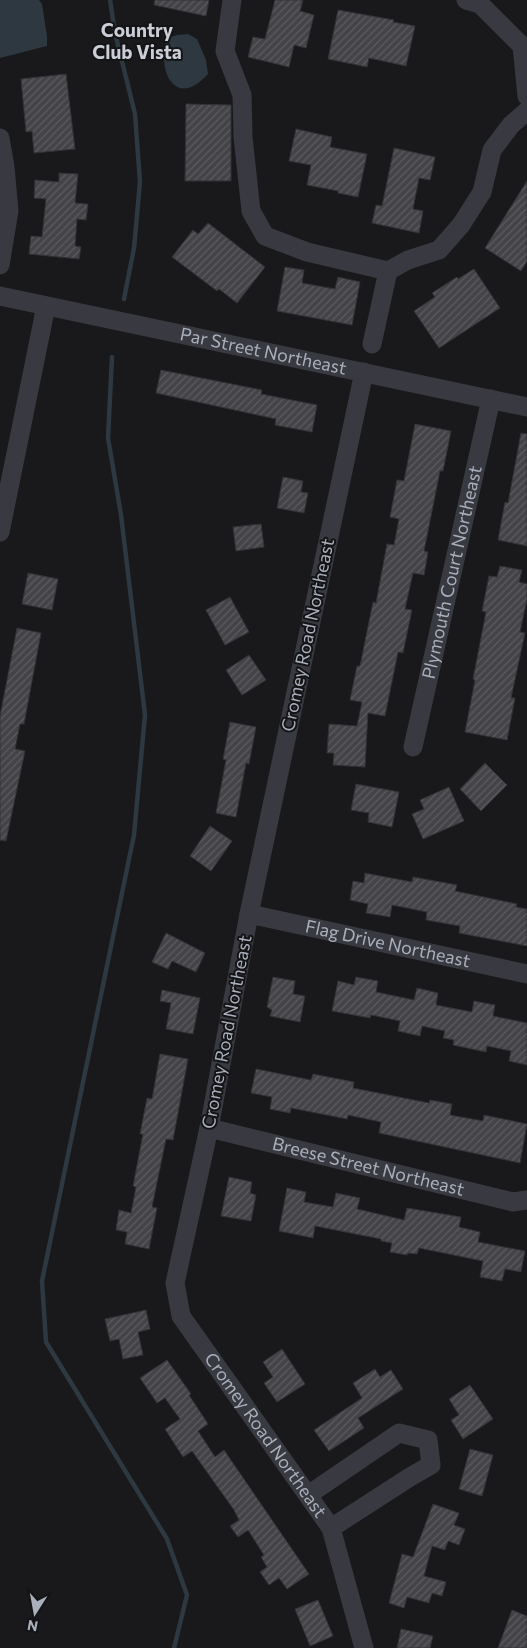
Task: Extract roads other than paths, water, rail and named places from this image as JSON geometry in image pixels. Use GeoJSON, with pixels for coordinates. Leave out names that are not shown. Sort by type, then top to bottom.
{"type":"FeatureCollection","features":[{"type":"Feature","properties":{"kind":"street"},"geometry":{"type":"LineString","coordinates":[[232,0],[225,51],[242,95],[243,136],[252,211],[265,236],[308,252],[388,271],[408,260],[439,250],[462,225],[482,192],[492,150],[511,125],[527,111]]}},
{"type":"Feature","properties":{"kind":"street"},"geometry":{"type":"LineString","coordinates":[[466,0],[480,4],[522,46],[527,96]]}},
{"type":"Feature","properties":{"kind":"street"},"geometry":{"type":"LineString","coordinates":[[0,138],[9,210],[0,265]]}},
{"type":"Feature","properties":{"kind":"street"},"geometry":{"type":"LineString","coordinates":[[372,344],[388,271]]}},
{"type":"Feature","properties":{"kind":"street","name":"Par Street Northeast"},"geometry":{"type":"LineString","coordinates":[[0,296],[527,407]]}},
{"type":"Feature","properties":{"kind":"street"},"geometry":{"type":"LineString","coordinates":[[0,532],[46,306]]}},
{"type":"Feature","properties":{"kind":"street","name":"Cromey Road Northeast"},"geometry":{"type":"LineString","coordinates":[[364,372],[249,914],[209,1128],[175,1284],[181,1316],[331,1528],[364,1648]]}},
{"type":"Feature","properties":{"kind":"street","name":"Plymouth Court Northeast"},"geometry":{"type":"LineString","coordinates":[[413,747],[491,399]]}},
{"type":"Feature","properties":{"kind":"street","name":"Flag Drive Northeast"},"geometry":{"type":"LineString","coordinates":[[249,914],[527,974]]}},
{"type":"Feature","properties":{"kind":"street","name":"Breese Street Northeast"},"geometry":{"type":"LineString","coordinates":[[209,1128],[513,1202],[527,1200]]}},
{"type":"Feature","properties":{"kind":"street"},"geometry":{"type":"LineString","coordinates":[[308,1495],[399,1433],[428,1440],[431,1465],[331,1528]]}},
{"type":"Feature","properties":{"kind":"waterway"},"geometry":{"type":"LineString","coordinates":[[110,0],[115,33],[135,114],[140,182],[134,248],[124,299]]}},
{"type":"Feature","properties":{"kind":"waterway"},"geometry":{"type":"LineString","coordinates":[[112,357],[108,438],[121,515],[145,715],[134,835],[42,1281],[46,1342],[167,1539],[187,1595],[174,1648]]}},
{"type":"Feature","properties":{"kind":"district","name":"Country Club Vista"},"geometry":{"type":"Point","coordinates":[137,41]}}]}
